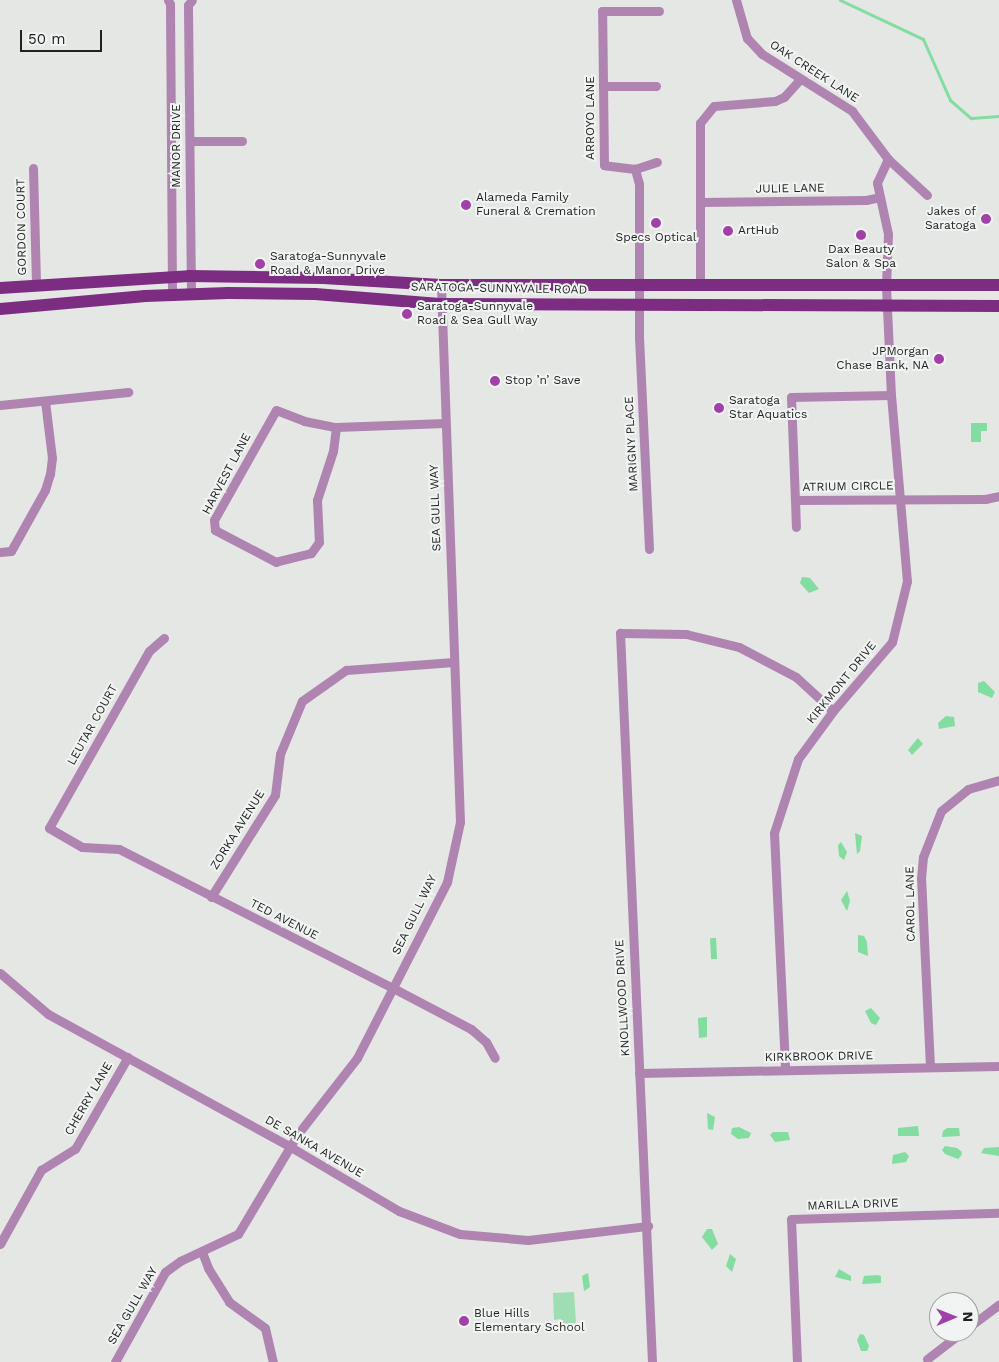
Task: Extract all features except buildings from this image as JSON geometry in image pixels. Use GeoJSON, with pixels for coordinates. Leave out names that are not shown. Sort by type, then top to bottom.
{"type":"FeatureCollection","features":[{"type":"Feature","properties":{"kind":"main road","name":"SARATOGA-SUNNYVALE ROAD"},"geometry":{"type":"LineString","coordinates":[[0,288],[189,276],[323,278],[441,285],[640,286],[700,283],[886,286],[999,285]]}},
{"type":"Feature","properties":{"kind":"main road","name":"SARATOGA-SUNNYVALE ROAD"},"geometry":{"type":"LineString","coordinates":[[0,309],[191,294],[315,294],[440,304],[999,306]]}},
{"type":"Feature","properties":{"kind":"street","name":"OAK CREEK LANE"},"geometry":{"type":"LineString","coordinates":[[736,0],[747,38],[762,54],[852,111],[888,159],[927,195]]}},
{"type":"Feature","properties":{"kind":"street"},"geometry":{"type":"LineString","coordinates":[[172,295],[173,174],[169,2],[190,3]]}},
{"type":"Feature","properties":{"kind":"street","name":"MANOR DRIVE"},"geometry":{"type":"LineString","coordinates":[[190,3],[189,276],[191,294]]}},
{"type":"Feature","properties":{"kind":"street","name":"ARROYO LANE"},"geometry":{"type":"LineString","coordinates":[[636,169],[604,166],[602,11],[659,11]]}},
{"type":"Feature","properties":{"kind":"street"},"geometry":{"type":"LineString","coordinates":[[172,78],[189,78]]}},
{"type":"Feature","properties":{"kind":"street"},"geometry":{"type":"LineString","coordinates":[[700,283],[700,123],[714,106],[775,101],[784,97],[800,79]]}},
{"type":"Feature","properties":{"kind":"street"},"geometry":{"type":"LineString","coordinates":[[604,86],[656,86]]}},
{"type":"Feature","properties":{"kind":"street"},"geometry":{"type":"LineString","coordinates":[[190,141],[242,141]]}},
{"type":"Feature","properties":{"kind":"street"},"geometry":{"type":"LineString","coordinates":[[888,159],[877,183],[888,234],[886,286],[888,306]]}},
{"type":"Feature","properties":{"kind":"street"},"geometry":{"type":"LineString","coordinates":[[640,286],[639,184],[636,169],[657,162]]}},
{"type":"Feature","properties":{"kind":"street","name":"GORDON COURT"},"geometry":{"type":"LineString","coordinates":[[33,168],[36,285]]}},
{"type":"Feature","properties":{"kind":"street"},"geometry":{"type":"LineString","coordinates":[[173,174],[190,173]]}},
{"type":"Feature","properties":{"kind":"street","name":"JULIE LANE"},"geometry":{"type":"LineString","coordinates":[[701,202],[866,200],[880,197]]}},
{"type":"Feature","properties":{"kind":"street","name":"SEA GULL WAY"},"geometry":{"type":"LineString","coordinates":[[115,1362],[165,1272],[238,1234],[289,1146],[357,1058],[447,882],[460,822],[440,304],[441,285]]}},
{"type":"Feature","properties":{"kind":"street","name":"MARIGNY PLACE"},"geometry":{"type":"LineString","coordinates":[[640,286],[639,338],[649,549]]}},
{"type":"Feature","properties":{"kind":"street","name":"KIRKMONT DRIVE"},"geometry":{"type":"LineString","coordinates":[[785,1070],[774,833],[798,759],[833,711],[892,642],[907,581],[891,395],[888,306]]}},
{"type":"Feature","properties":{"kind":"street"},"geometry":{"type":"LineString","coordinates":[[0,405],[128,392]]}},
{"type":"Feature","properties":{"kind":"street","name":"ATRIUM CIRCLE"},"geometry":{"type":"LineString","coordinates":[[796,527],[791,397],[891,395]]}},
{"type":"Feature","properties":{"kind":"street"},"geometry":{"type":"LineString","coordinates":[[0,552],[11,551],[45,490],[50,474],[52,458],[45,400]]}},
{"type":"Feature","properties":{"kind":"street","name":"HARVEST LANE"},"geometry":{"type":"LineString","coordinates":[[336,427],[333,451],[317,500],[319,542],[311,552],[276,562],[215,530],[214,520],[276,410],[304,421],[336,427],[445,423]]}},
{"type":"Feature","properties":{"kind":"street","name":"ATRIUM CIRCLE"},"geometry":{"type":"LineString","coordinates":[[795,500],[999,496]]}},
{"type":"Feature","properties":{"kind":"street","name":"KNOLLWOOD DRIVE"},"geometry":{"type":"LineString","coordinates":[[652,1362],[648,1226],[639,1074],[620,633],[686,634],[739,647],[796,676],[833,711]]}},
{"type":"Feature","properties":{"kind":"street","name":"LEUTAR COURT"},"geometry":{"type":"LineString","coordinates":[[49,828],[149,651],[164,638]]}},
{"type":"Feature","properties":{"kind":"street","name":"ZORKA AVENUE"},"geometry":{"type":"LineString","coordinates":[[211,897],[276,795],[280,754],[302,701],[346,670],[454,662]]}},
{"type":"Feature","properties":{"kind":"street","name":"CAROL LANE"},"geometry":{"type":"LineString","coordinates":[[930,1067],[921,879],[924,856],[942,811],[968,789],[999,780]]}},
{"type":"Feature","properties":{"kind":"street","name":"TED AVENUE"},"geometry":{"type":"LineString","coordinates":[[49,828],[82,847],[119,849],[393,988],[471,1029],[486,1042],[495,1058]]}},
{"type":"Feature","properties":{"kind":"street","name":"DE SANKA AVENUE"},"geometry":{"type":"LineString","coordinates":[[0,973],[48,1014],[289,1146],[399,1211],[460,1234],[528,1240],[648,1226]]}},
{"type":"Feature","properties":{"kind":"street","name":"CHERRY LANE"},"geometry":{"type":"LineString","coordinates":[[0,1244],[41,1170],[75,1149],[128,1057]]}},
{"type":"Feature","properties":{"kind":"street","name":"KIRKBROOK DRIVE"},"geometry":{"type":"LineString","coordinates":[[639,1074],[999,1066]]}},
{"type":"Feature","properties":{"kind":"street","name":"MARILLA DRIVE"},"geometry":{"type":"LineString","coordinates":[[797,1362],[791,1220],[999,1213]]}},
{"type":"Feature","properties":{"kind":"street"},"geometry":{"type":"LineString","coordinates":[[202,1252],[208,1268],[230,1302],[265,1328],[273,1362]]}},
{"type":"Feature","properties":{"kind":"street"},"geometry":{"type":"LineString","coordinates":[[979,1319],[999,1304]]}},
{"type":"Feature","properties":{"kind":"street"},"geometry":{"type":"LineString","coordinates":[[927,1359],[949,1342]]}},
{"type":"Feature","properties":{"kind":"shaded area"},"geometry":{"type":"Polygon","coordinates":[[[971,423],[987,423],[987,431],[981,431],[981,442],[971,442],[971,423]]]}},
{"type":"Feature","properties":{"kind":"shaded area"},"geometry":{"type":"Polygon","coordinates":[[[802,577],[810,578],[819,589],[809,593],[800,583],[802,577]]]}},
{"type":"Feature","properties":{"kind":"shaded area"},"geometry":{"type":"Polygon","coordinates":[[[984,681],[995,692],[992,698],[978,692],[978,683],[984,681]]]}},
{"type":"Feature","properties":{"kind":"shaded area"},"geometry":{"type":"Polygon","coordinates":[[[946,716],[954,717],[955,726],[939,729],[938,723],[946,716]]]}},
{"type":"Feature","properties":{"kind":"shaded area"},"geometry":{"type":"Polygon","coordinates":[[[918,738],[923,744],[912,755],[908,750],[918,738]]]}},
{"type":"Feature","properties":{"kind":"shaded area"},"geometry":{"type":"Polygon","coordinates":[[[855,833],[862,836],[860,851],[857,854],[855,833]]]}},
{"type":"Feature","properties":{"kind":"shaded area"},"geometry":{"type":"Polygon","coordinates":[[[841,842],[847,852],[844,860],[839,856],[838,845],[841,842]]]}},
{"type":"Feature","properties":{"kind":"shaded area"},"geometry":{"type":"Polygon","coordinates":[[[847,891],[850,901],[847,911],[841,900],[847,891]]]}},
{"type":"Feature","properties":{"kind":"shaded area"},"geometry":{"type":"Polygon","coordinates":[[[858,935],[864,936],[867,942],[868,956],[858,952],[858,935]]]}},
{"type":"Feature","properties":{"kind":"shaded area"},"geometry":{"type":"Polygon","coordinates":[[[710,938],[716,938],[717,959],[711,959],[710,938]]]}},
{"type":"Feature","properties":{"kind":"shaded area"},"geometry":{"type":"Polygon","coordinates":[[[871,1008],[880,1018],[876,1025],[871,1023],[865,1011],[871,1008]]]}},
{"type":"Feature","properties":{"kind":"shaded area"},"geometry":{"type":"Polygon","coordinates":[[[707,1017],[707,1037],[699,1038],[698,1018],[707,1017]]]}},
{"type":"Feature","properties":{"kind":"shaded area"},"geometry":{"type":"Polygon","coordinates":[[[707,1113],[715,1117],[713,1130],[708,1129],[707,1113]]]}},
{"type":"Feature","properties":{"kind":"shaded area"},"geometry":{"type":"Polygon","coordinates":[[[918,1126],[919,1136],[898,1136],[898,1128],[918,1126]]]}},
{"type":"Feature","properties":{"kind":"shaded area"},"geometry":{"type":"Polygon","coordinates":[[[739,1127],[751,1133],[749,1138],[738,1139],[731,1134],[732,1128],[739,1127]]]}},
{"type":"Feature","properties":{"kind":"shaded area"},"geometry":{"type":"Polygon","coordinates":[[[947,1128],[959,1128],[960,1136],[942,1137],[943,1131],[947,1128]]]}},
{"type":"Feature","properties":{"kind":"shaded area"},"geometry":{"type":"Polygon","coordinates":[[[773,1132],[788,1132],[790,1140],[775,1142],[770,1135],[773,1132]]]}},
{"type":"Feature","properties":{"kind":"shaded area"},"geometry":{"type":"Polygon","coordinates":[[[945,1146],[957,1148],[962,1152],[961,1156],[958,1159],[945,1154],[942,1150],[945,1146]]]}},
{"type":"Feature","properties":{"kind":"shaded area"},"geometry":{"type":"Polygon","coordinates":[[[999,1147],[999,1156],[981,1153],[984,1148],[999,1147]]]}},
{"type":"Feature","properties":{"kind":"shaded area"},"geometry":{"type":"Polygon","coordinates":[[[905,1152],[909,1156],[906,1162],[892,1164],[893,1155],[905,1152]]]}},
{"type":"Feature","properties":{"kind":"shaded area"},"geometry":{"type":"Polygon","coordinates":[[[707,1229],[712,1229],[718,1244],[712,1250],[702,1237],[707,1229]]]}},
{"type":"Feature","properties":{"kind":"shaded area"},"geometry":{"type":"Polygon","coordinates":[[[730,1254],[736,1259],[732,1272],[726,1266],[730,1254]]]}},
{"type":"Feature","properties":{"kind":"shaded area"},"geometry":{"type":"Polygon","coordinates":[[[839,1269],[851,1276],[851,1281],[835,1277],[839,1269]]]}},
{"type":"Feature","properties":{"kind":"shaded area"},"geometry":{"type":"Polygon","coordinates":[[[588,1273],[590,1287],[584,1291],[582,1276],[588,1273]]]}},
{"type":"Feature","properties":{"kind":"shaded area"},"geometry":{"type":"Polygon","coordinates":[[[864,1276],[881,1276],[881,1283],[862,1284],[864,1276]]]}},
{"type":"Feature","properties":{"kind":"shaded area"},"geometry":{"type":"Polygon","coordinates":[[[574,1292],[576,1323],[561,1324],[561,1319],[554,1320],[553,1293],[574,1292]]]}},
{"type":"Feature","properties":{"kind":"shaded area"},"geometry":{"type":"Polygon","coordinates":[[[860,1334],[864,1335],[869,1346],[867,1351],[861,1351],[857,1340],[860,1334]]]}},
{"type":"Feature","properties":{"kind":"waterway"},"geometry":{"type":"LineString","coordinates":[[840,0],[923,39],[950,100],[971,118],[999,116]]}},
{"type":"Feature","properties":{"kind":"place","name":"Alameda Family Funeral & Cremation"},"geometry":{"type":"Point","coordinates":[466,205]}},
{"type":"Feature","properties":{"kind":"place","name":"Jakes of Saratoga"},"geometry":{"type":"Point","coordinates":[986,219]}},
{"type":"Feature","properties":{"kind":"place","name":"Specs Optical"},"geometry":{"type":"Point","coordinates":[656,223]}},
{"type":"Feature","properties":{"kind":"place","name":"ArtHub"},"geometry":{"type":"Point","coordinates":[728,231]}},
{"type":"Feature","properties":{"kind":"place","name":"Dax Beauty Salon & Spa"},"geometry":{"type":"Point","coordinates":[861,235]}},
{"type":"Feature","properties":{"kind":"place","name":"Saratoga-Sunnyvale Road & Manor Drive"},"geometry":{"type":"Point","coordinates":[260,264]}},
{"type":"Feature","properties":{"kind":"place","name":"Saratoga-Sunnyvale Road & Sea Gull Way"},"geometry":{"type":"Point","coordinates":[407,314]}},
{"type":"Feature","properties":{"kind":"place","name":"JPMorgan Chase Bank, NA"},"geometry":{"type":"Point","coordinates":[939,359]}},
{"type":"Feature","properties":{"kind":"place","name":"Stop ’n’ Save"},"geometry":{"type":"Point","coordinates":[495,381]}},
{"type":"Feature","properties":{"kind":"place","name":"Saratoga Star Aquatics"},"geometry":{"type":"Point","coordinates":[719,408]}},
{"type":"Feature","properties":{"kind":"place","name":"Blue Hills Elementary School"},"geometry":{"type":"Point","coordinates":[464,1321]}}]}
